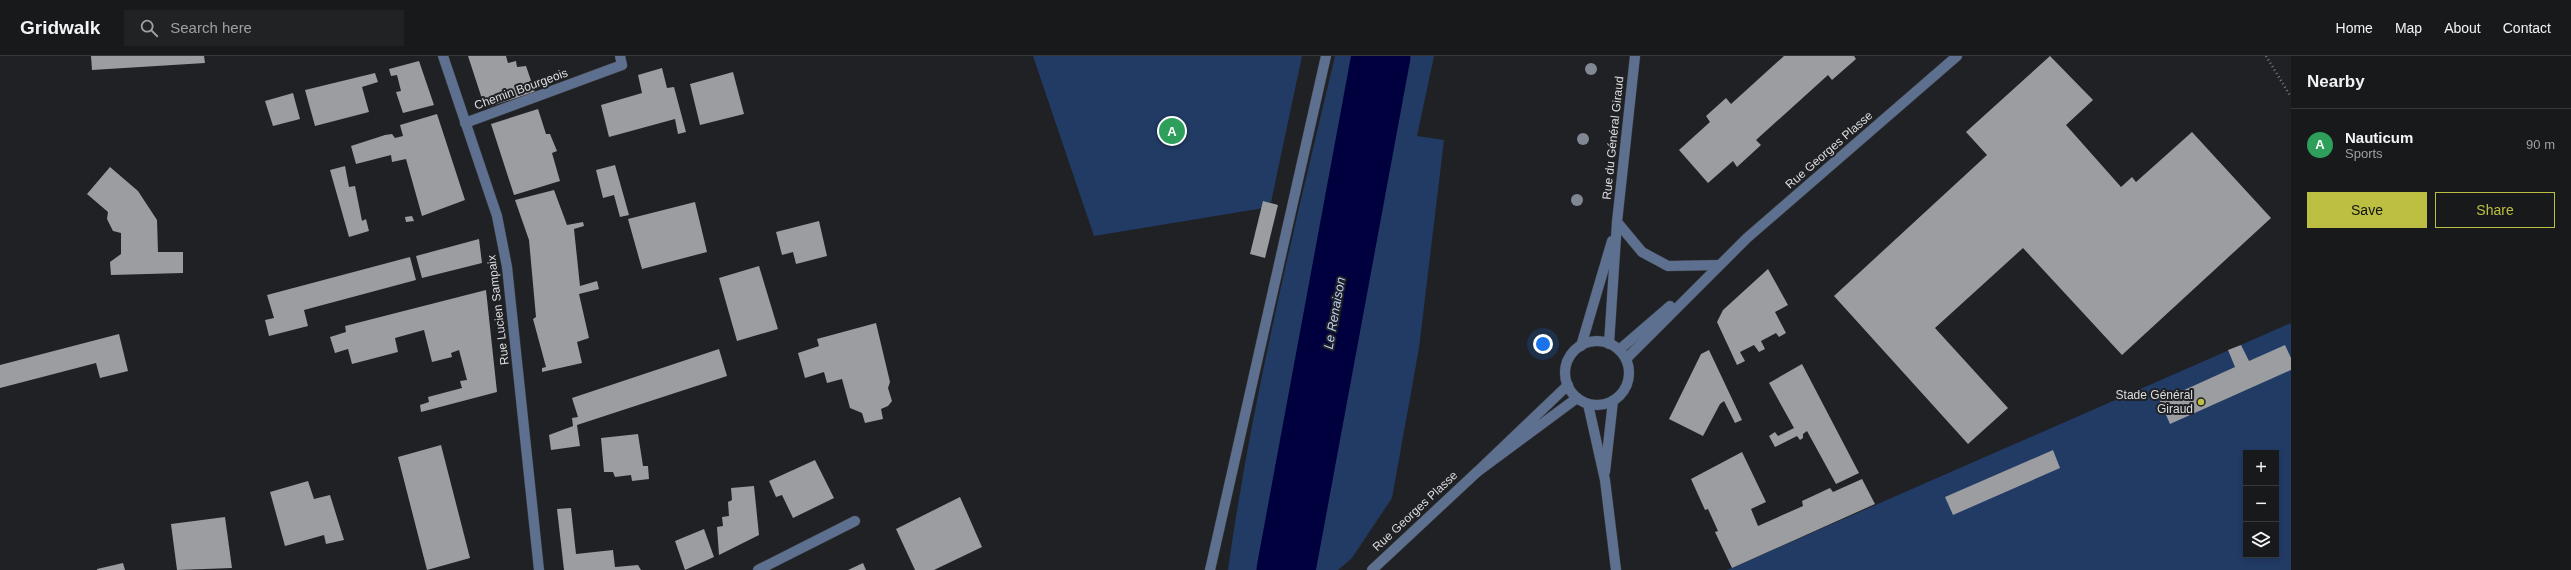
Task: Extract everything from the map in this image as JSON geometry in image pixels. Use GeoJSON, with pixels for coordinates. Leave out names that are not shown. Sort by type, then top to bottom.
{"type":"FeatureCollection","features":[{"type":"Feature","properties":{"kind":"street","name":"Rue Lucien Sampaix"},"geometry":{"type":"LineString","coordinates":[[443,56],[497,216],[507,267],[539,570]]}},
{"type":"Feature","properties":{"kind":"street","name":"Chemin Bourgeois"},"geometry":{"type":"LineString","coordinates":[[465,123],[622,65],[620,56]]}},
{"type":"Feature","properties":{"kind":"street"},"geometry":{"type":"LineString","coordinates":[[1210,570],[1326,56]]}},
{"type":"Feature","properties":{"kind":"street","name":"Rue du Général Giraud"},"geometry":{"type":"LineString","coordinates":[[1609,344],[1617,222],[1635,56]]}},
{"type":"Feature","properties":{"kind":"street","name":"Rue Georges Plasse"},"geometry":{"type":"LineString","coordinates":[[1619,350],[1957,56]]}},
{"type":"Feature","properties":{"kind":"street"},"geometry":{"type":"LineString","coordinates":[[1617,222],[1642,252],[1668,266],[1718,265]]}},
{"type":"Feature","properties":{"kind":"street","name":"Rue du Général Giraud"},"geometry":{"type":"LineString","coordinates":[[1581,346],[1617,222]]}},
{"type":"Feature","properties":{"kind":"street","name":"Rue Georges Plasse"},"geometry":{"type":"LineString","coordinates":[[1626,359],[1718,265]]}},
{"type":"Feature","properties":{"kind":"street"},"geometry":{"type":"LineString","coordinates":[[1590,342],[1609,344],[1619,350],[1626,359],[1628,368],[1627,383],[1620,395],[1613,401],[1597,405],[1588,404],[1577,398],[1568,385],[1566,367],[1574,351],[1581,346],[1590,342]]}},
{"type":"Feature","properties":{"kind":"street","name":"Rue Georges Plasse"},"geometry":{"type":"LineString","coordinates":[[1372,570],[1568,385]]}},
{"type":"Feature","properties":{"kind":"street","name":"Rue Georges Plasse"},"geometry":{"type":"LineString","coordinates":[[1477,472],[1577,398]]}},
{"type":"Feature","properties":{"kind":"street"},"geometry":{"type":"LineString","coordinates":[[1605,480],[1613,401]]}},
{"type":"Feature","properties":{"kind":"street"},"geometry":{"type":"LineString","coordinates":[[1588,404],[1605,480],[1616,570]]}},
{"type":"Feature","properties":{"kind":"street"},"geometry":{"type":"LineString","coordinates":[[758,570],[855,521]]}},
{"type":"Feature","properties":{"kind":"path"},"geometry":{"type":"LineString","coordinates":[[2266,56],[2291,98]]}},
{"type":"Feature","properties":{"kind":"shaded area"},"geometry":{"type":"Polygon","coordinates":[[[1033,56],[1302,56],[1270,207],[1094,236],[1033,56]]]}},
{"type":"Feature","properties":{"kind":"shaded area"},"geometry":{"type":"Polygon","coordinates":[[[1335,56],[1434,56],[1417,136],[1444,140],[1419,348],[1392,498],[1352,558],[1338,570],[1228,570],[1249,441],[1262,376],[1335,56]]]}},
{"type":"Feature","properties":{"kind":"shaded area","name":"Stade Général Giraud"},"geometry":{"type":"Polygon","coordinates":[[[2291,323],[2291,570],[1727,570],[2291,323]]]}},
{"type":"Feature","properties":{"kind":"building"},"geometry":{"type":"Polygon","coordinates":[[[91,56],[204,56],[205,63],[92,70],[91,56]]]}},
{"type":"Feature","properties":{"kind":"building"},"geometry":{"type":"Polygon","coordinates":[[[468,56],[506,56],[508,63],[516,61],[517,67],[526,66],[535,92],[485,108],[468,56]]]}},
{"type":"Feature","properties":{"kind":"building"},"geometry":{"type":"Polygon","coordinates":[[[1784,56],[1854,56],[1856,59],[1832,80],[1828,75],[1756,140],[1761,145],[1737,167],[1733,161],[1708,183],[1679,150],[1710,122],[1706,116],[1726,98],[1731,104],[1784,56]]]}},
{"type":"Feature","properties":{"kind":"building"},"geometry":{"type":"Polygon","coordinates":[[[2050,56],[2093,100],[2066,125],[2121,187],[2132,177],[2136,182],[2192,132],[2271,218],[2122,355],[2023,248],[1935,328],[2008,408],[1968,444],[1834,296],[1987,155],[1966,132],[2050,56]]]}},
{"type":"Feature","properties":{"kind":"building"},"geometry":{"type":"Polygon","coordinates":[[[419,61],[434,105],[403,113],[396,92],[401,91],[397,75],[391,76],[389,69],[419,61]]]}},
{"type":"Feature","properties":{"kind":"building"},"geometry":{"type":"Polygon","coordinates":[[[662,68],[667,88],[674,87],[686,132],[678,134],[675,119],[609,137],[601,105],[642,93],[638,75],[662,68]]]}},
{"type":"Feature","properties":{"kind":"building"},"geometry":{"type":"Polygon","coordinates":[[[733,72],[744,114],[700,125],[690,84],[733,72]]]}},
{"type":"Feature","properties":{"kind":"building"},"geometry":{"type":"Polygon","coordinates":[[[375,73],[378,82],[362,87],[369,112],[315,126],[305,90],[375,73]]]}},
{"type":"Feature","properties":{"kind":"building"},"geometry":{"type":"Polygon","coordinates":[[[293,93],[300,119],[273,126],[265,101],[293,93]]]}},
{"type":"Feature","properties":{"kind":"building"},"geometry":{"type":"Polygon","coordinates":[[[538,109],[546,134],[550,134],[557,151],[552,153],[560,181],[514,195],[491,124],[538,109]]]}},
{"type":"Feature","properties":{"kind":"building"},"geometry":{"type":"Polygon","coordinates":[[[437,114],[465,200],[422,216],[406,159],[392,162],[391,155],[356,164],[351,146],[385,135],[392,134],[395,138],[403,136],[400,125],[437,114]]]}},
{"type":"Feature","properties":{"kind":"building"},"geometry":{"type":"Polygon","coordinates":[[[615,165],[629,215],[620,217],[614,195],[603,198],[596,170],[615,165]]]}},
{"type":"Feature","properties":{"kind":"building"},"geometry":{"type":"Polygon","coordinates":[[[345,166],[349,187],[355,186],[362,221],[366,219],[369,231],[349,237],[330,170],[345,166]]]}},
{"type":"Feature","properties":{"kind":"building"},"geometry":{"type":"Polygon","coordinates":[[[110,167],[138,191],[157,220],[158,252],[183,252],[183,273],[111,275],[110,262],[121,254],[121,233],[113,231],[107,219],[108,212],[87,194],[110,167]]]}},
{"type":"Feature","properties":{"kind":"building"},"geometry":{"type":"Polygon","coordinates":[[[554,190],[567,225],[583,222],[584,226],[574,229],[580,286],[597,281],[599,289],[579,294],[589,338],[577,342],[582,363],[542,372],[542,368],[546,367],[533,319],[536,317],[529,240],[515,200],[554,190]]]}},
{"type":"Feature","properties":{"kind":"building"},"geometry":{"type":"Polygon","coordinates":[[[1263,201],[1278,205],[1265,258],[1250,254],[1263,201]]]}},
{"type":"Feature","properties":{"kind":"building"},"geometry":{"type":"Polygon","coordinates":[[[695,202],[707,252],[642,269],[628,219],[695,202]]]}},
{"type":"Feature","properties":{"kind":"building"},"geometry":{"type":"Polygon","coordinates":[[[412,216],[414,221],[406,222],[405,217],[412,216]]]}},
{"type":"Feature","properties":{"kind":"building"},"geometry":{"type":"Polygon","coordinates":[[[819,221],[827,256],[796,264],[793,252],[782,255],[776,232],[819,221]]]}},
{"type":"Feature","properties":{"kind":"building"},"geometry":{"type":"Polygon","coordinates":[[[479,239],[482,263],[422,278],[416,256],[479,239]]]}},
{"type":"Feature","properties":{"kind":"building"},"geometry":{"type":"Polygon","coordinates":[[[410,257],[416,280],[304,310],[308,326],[269,336],[265,320],[274,318],[267,295],[410,257]]]}},
{"type":"Feature","properties":{"kind":"building"},"geometry":{"type":"Polygon","coordinates":[[[759,266],[778,329],[737,341],[719,278],[759,266]]]}},
{"type":"Feature","properties":{"kind":"building"},"geometry":{"type":"Polygon","coordinates":[[[1768,269],[1788,305],[1775,312],[1786,333],[1779,337],[1776,333],[1761,341],[1765,349],[1759,352],[1754,345],[1740,352],[1745,361],[1737,365],[1717,322],[1723,310],[1768,269]]]}},
{"type":"Feature","properties":{"kind":"building"},"geometry":{"type":"Polygon","coordinates":[[[486,290],[497,392],[421,412],[420,405],[429,402],[428,397],[462,388],[460,381],[467,380],[459,350],[451,353],[452,357],[432,362],[424,330],[395,338],[398,352],[352,364],[348,349],[335,353],[330,337],[346,332],[345,326],[486,290]]]}},
{"type":"Feature","properties":{"kind":"building"},"geometry":{"type":"Polygon","coordinates":[[[876,323],[890,382],[888,388],[892,401],[888,406],[881,409],[883,419],[865,423],[862,413],[850,408],[842,379],[827,383],[824,372],[805,378],[798,353],[819,346],[817,339],[876,323]]]}},
{"type":"Feature","properties":{"kind":"building"},"geometry":{"type":"Polygon","coordinates":[[[119,334],[128,371],[100,378],[96,363],[0,388],[0,365],[119,334]]]}},
{"type":"Feature","properties":{"kind":"building"},"geometry":{"type":"Polygon","coordinates":[[[2241,345],[2249,361],[2285,345],[2291,358],[2291,370],[2170,424],[2160,401],[2235,367],[2228,350],[2241,345]]]}},
{"type":"Feature","properties":{"kind":"building"},"geometry":{"type":"Polygon","coordinates":[[[719,349],[727,376],[577,425],[580,446],[551,450],[549,435],[573,426],[572,418],[578,417],[572,398],[719,349]]]}},
{"type":"Feature","properties":{"kind":"building"},"geometry":{"type":"Polygon","coordinates":[[[1709,350],[1742,420],[1735,423],[1724,401],[1720,404],[1703,436],[1669,419],[1701,354],[1709,350]]]}},
{"type":"Feature","properties":{"kind":"building"},"geometry":{"type":"Polygon","coordinates":[[[1802,364],[1859,473],[1836,484],[1807,431],[1803,434],[1803,438],[1800,440],[1797,436],[1775,447],[1769,436],[1775,432],[1778,436],[1794,428],[1769,383],[1802,364]]]}},
{"type":"Feature","properties":{"kind":"building"},"geometry":{"type":"Polygon","coordinates":[[[638,434],[643,466],[648,466],[649,479],[632,481],[631,475],[615,477],[613,472],[604,472],[601,438],[638,434]]]}},
{"type":"Feature","properties":{"kind":"building"},"geometry":{"type":"Polygon","coordinates":[[[441,445],[470,558],[427,570],[398,457],[441,445]]]}},
{"type":"Feature","properties":{"kind":"building"},"geometry":{"type":"Polygon","coordinates":[[[2053,450],[2060,468],[1953,515],[1945,497],[2053,450]]]}},
{"type":"Feature","properties":{"kind":"building"},"geometry":{"type":"Polygon","coordinates":[[[1742,452],[1766,502],[1751,509],[1758,526],[1803,506],[1802,501],[1830,488],[1833,492],[1862,479],[1875,504],[1732,568],[1715,532],[1718,531],[1708,509],[1705,510],[1691,479],[1742,452]]]}},
{"type":"Feature","properties":{"kind":"building"},"geometry":{"type":"Polygon","coordinates":[[[815,460],[834,498],[793,518],[782,495],[776,497],[769,481],[815,460]]]}},
{"type":"Feature","properties":{"kind":"building"},"geometry":{"type":"Polygon","coordinates":[[[308,481],[314,499],[330,495],[344,540],[326,544],[324,535],[285,546],[270,492],[308,481]]]}},
{"type":"Feature","properties":{"kind":"building"},"geometry":{"type":"Polygon","coordinates":[[[754,486],[759,535],[719,555],[717,527],[723,526],[722,517],[729,516],[728,502],[732,500],[731,488],[754,486]]]}},
{"type":"Feature","properties":{"kind":"building"},"geometry":{"type":"Polygon","coordinates":[[[960,497],[982,547],[934,570],[915,570],[896,529],[960,497]]]}},
{"type":"Feature","properties":{"kind":"building"},"geometry":{"type":"Polygon","coordinates":[[[571,508],[576,554],[613,550],[615,567],[638,565],[641,570],[564,570],[557,509],[571,508]]]}},
{"type":"Feature","properties":{"kind":"building"},"geometry":{"type":"Polygon","coordinates":[[[225,517],[232,568],[177,570],[171,524],[225,517]]]}},
{"type":"Feature","properties":{"kind":"building"},"geometry":{"type":"Polygon","coordinates":[[[704,529],[714,557],[685,570],[675,541],[704,529]]]}},
{"type":"Feature","properties":{"kind":"building"},"geometry":{"type":"Polygon","coordinates":[[[123,563],[125,570],[97,570],[97,569],[123,563]]]}},
{"type":"Feature","properties":{"kind":"building"},"geometry":{"type":"Polygon","coordinates":[[[863,563],[866,570],[848,570],[863,563]]]}},
{"type":"Feature","properties":{"kind":"waterway","name":"Le Renaison"},"geometry":{"type":"LineString","coordinates":[[1286,570],[1381,56]]}},
{"type":"Feature","properties":{"kind":"place","name":"Nauticum"},"geometry":{"type":"Point","coordinates":[1172,131]}},
{"type":"Feature","properties":{"kind":"place","name":"Stade Général Giraud"},"geometry":{"type":"Point","coordinates":[2201,402]}}]}
